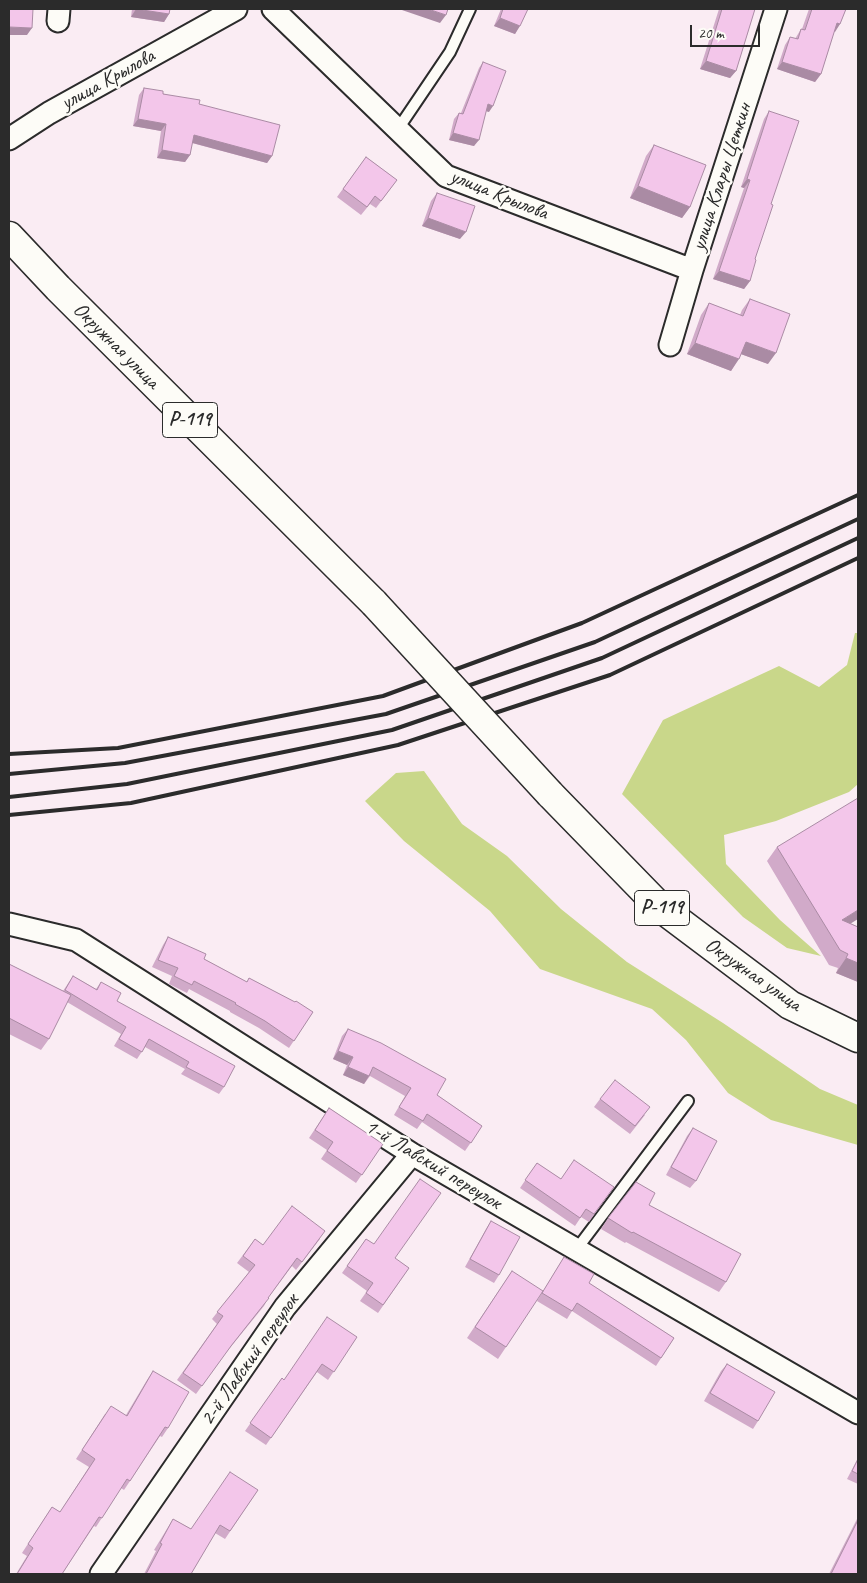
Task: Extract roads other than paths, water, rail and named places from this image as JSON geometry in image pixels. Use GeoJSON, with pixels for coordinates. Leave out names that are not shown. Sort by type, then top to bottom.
{"type":"FeatureCollection","features":[{"type":"Feature","properties":{"kind":"highway","name":"Окружная улица"},"geometry":{"type":"LineString","coordinates":[[9,236],[58,288],[374,603],[550,794],[661,908],[790,1005],[858,1038]]}},
{"type":"Feature","properties":{"kind":"street","name":"улица Крылова"},"geometry":{"type":"LineString","coordinates":[[9,139],[49,113],[236,9]]}},
{"type":"Feature","properties":{"kind":"street","name":"улица Крылова"},"geometry":{"type":"LineString","coordinates":[[273,9],[446,176],[692,270]]}},
{"type":"Feature","properties":{"kind":"street","name":"улица Клары Цеткин"},"geometry":{"type":"LineString","coordinates":[[670,345],[692,270],[776,9]]}},
{"type":"Feature","properties":{"kind":"street","name":"1-й Лавский переулок"},"geometry":{"type":"LineString","coordinates":[[9,924],[76,940],[412,1154],[858,1413]]}},
{"type":"Feature","properties":{"kind":"street","name":"2-й Лавский переулок"},"geometry":{"type":"LineString","coordinates":[[101,1574],[285,1306],[412,1154]]}},
{"type":"Feature","properties":{"kind":"lane"},"geometry":{"type":"LineString","coordinates":[[398,129],[450,52],[470,9]]}},
{"type":"Feature","properties":{"kind":"lane"},"geometry":{"type":"LineString","coordinates":[[576,1250],[688,1100]]}},
{"type":"Feature","properties":{"kind":"railway"},"geometry":{"type":"LineString","coordinates":[[9,754],[118,748],[383,696],[582,623],[858,495]]}},
{"type":"Feature","properties":{"kind":"railway"},"geometry":{"type":"LineString","coordinates":[[9,774],[125,763],[386,714],[595,642],[858,519]]}},
{"type":"Feature","properties":{"kind":"railway"},"geometry":{"type":"LineString","coordinates":[[9,797],[127,784],[392,730],[602,658],[858,538]]}},
{"type":"Feature","properties":{"kind":"railway"},"geometry":{"type":"LineString","coordinates":[[9,815],[131,803],[398,745],[610,675],[858,558]]}}]}
